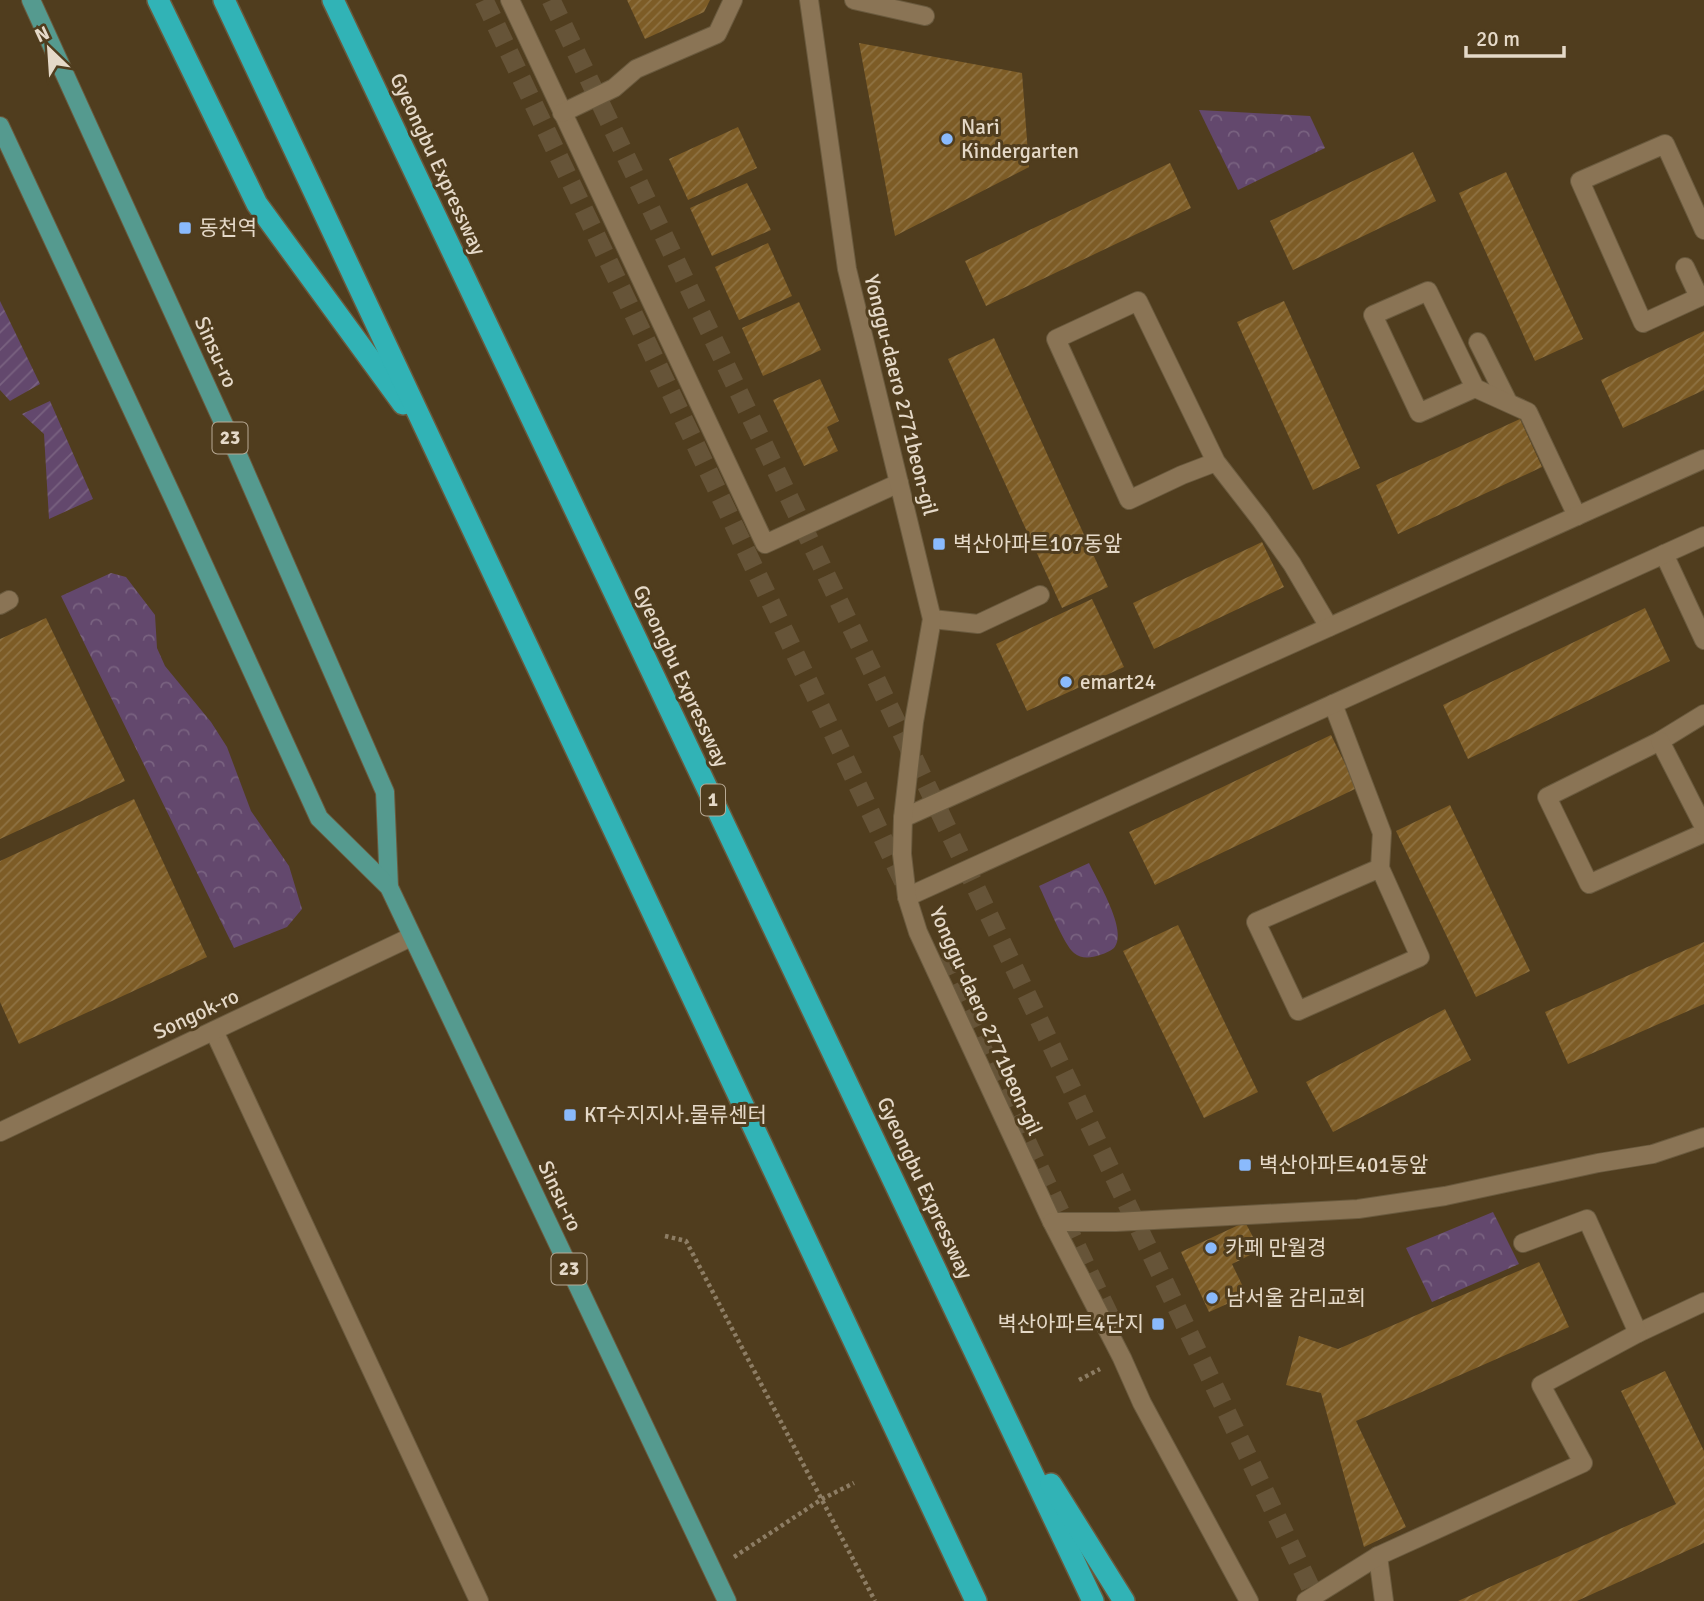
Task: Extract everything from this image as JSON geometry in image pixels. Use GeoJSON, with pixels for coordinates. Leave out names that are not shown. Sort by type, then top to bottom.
{"type":"FeatureCollection","features":[{"type":"Feature","properties":{"kind":"highway"},"geometry":{"type":"LineString","coordinates":[[158,0],[257,204],[433,444]]}},
{"type":"Feature","properties":{"kind":"highway"},"geometry":{"type":"LineString","coordinates":[[224,0],[976,1601]]}},
{"type":"Feature","properties":{"kind":"highway","name":"Gyeongbu Expressway"},"geometry":{"type":"LineString","coordinates":[[333,0],[1093,1601]]}},
{"type":"Feature","properties":{"kind":"highway"},"geometry":{"type":"LineString","coordinates":[[1001,1406],[1124,1601]]}},
{"type":"Feature","properties":{"kind":"main road","name":"Sinsu-ro"},"geometry":{"type":"LineString","coordinates":[[31,0],[237,453],[385,792],[389,887],[727,1601]]}},
{"type":"Feature","properties":{"kind":"main road","name":"Sinsu-ro"},"geometry":{"type":"LineString","coordinates":[[0,126],[318,818],[389,887]]}},
{"type":"Feature","properties":{"kind":"street"},"geometry":{"type":"LineString","coordinates":[[510,0],[765,544],[899,484]]}},
{"type":"Feature","properties":{"kind":"street"},"geometry":{"type":"LineString","coordinates":[[562,113],[614,89],[636,69],[717,34],[733,0]]}},
{"type":"Feature","properties":{"kind":"street","name":"Yonggu-daero 2771beon-gil"},"geometry":{"type":"LineString","coordinates":[[809,0],[847,269],[932,619],[914,722],[903,818],[902,854],[906,897],[918,932],[1052,1222],[1122,1358],[1142,1403],[1249,1601]]}},
{"type":"Feature","properties":{"kind":"street"},"geometry":{"type":"LineString","coordinates":[[853,0],[925,16]]}},
{"type":"Feature","properties":{"kind":"street"},"geometry":{"type":"LineString","coordinates":[[1685,267],[1701,296],[1643,323],[1580,181],[1665,144],[1704,230]]}},
{"type":"Feature","properties":{"kind":"street"},"geometry":{"type":"LineString","coordinates":[[1475,388],[1419,413],[1373,315],[1428,291],[1475,388],[1528,412],[1577,516]]}},
{"type":"Feature","properties":{"kind":"street"},"geometry":{"type":"LineString","coordinates":[[1216,462],[1129,500],[1056,339],[1138,301],[1216,462],[1292,564],[1329,627]]}},
{"type":"Feature","properties":{"kind":"street"},"geometry":{"type":"LineString","coordinates":[[1478,342],[1508,402]]}},
{"type":"Feature","properties":{"kind":"street"},"geometry":{"type":"LineString","coordinates":[[903,818],[1704,459]]}},
{"type":"Feature","properties":{"kind":"street"},"geometry":{"type":"LineString","coordinates":[[906,897],[1704,536]]}},
{"type":"Feature","properties":{"kind":"street"},"geometry":{"type":"LineString","coordinates":[[1664,554],[1704,640]]}},
{"type":"Feature","properties":{"kind":"street"},"geometry":{"type":"LineString","coordinates":[[932,619],[978,624],[1040,595]]}},
{"type":"Feature","properties":{"kind":"street"},"geometry":{"type":"LineString","coordinates":[[1333,704],[1381,833],[1380,868],[1420,957],[1298,1012],[1256,922],[1380,868]]}},
{"type":"Feature","properties":{"kind":"street"},"geometry":{"type":"LineString","coordinates":[[1704,714],[1660,741],[1547,797],[1589,884],[1704,833]]}},
{"type":"Feature","properties":{"kind":"street"},"geometry":{"type":"LineString","coordinates":[[1660,741],[1704,827]]}},
{"type":"Feature","properties":{"kind":"street","name":"Songok-ro"},"geometry":{"type":"LineString","coordinates":[[0,1132],[411,937]]}},
{"type":"Feature","properties":{"kind":"street"},"geometry":{"type":"LineString","coordinates":[[214,1031],[479,1601]]}},
{"type":"Feature","properties":{"kind":"street"},"geometry":{"type":"LineString","coordinates":[[1052,1222],[1116,1222],[1358,1209],[1445,1196],[1653,1154],[1704,1137]]}},
{"type":"Feature","properties":{"kind":"street"},"geometry":{"type":"LineString","coordinates":[[1523,1244],[1587,1219],[1638,1334]]}},
{"type":"Feature","properties":{"kind":"street"},"geometry":{"type":"LineString","coordinates":[[1306,1601],[1378,1556],[1583,1463],[1541,1385],[1704,1301]]}},
{"type":"Feature","properties":{"kind":"street"},"geometry":{"type":"LineString","coordinates":[[1378,1556],[1384,1601]]}},
{"type":"Feature","properties":{"kind":"path"},"geometry":{"type":"LineString","coordinates":[[665,1236],[686,1241],[875,1601]]}},
{"type":"Feature","properties":{"kind":"path"},"geometry":{"type":"LineString","coordinates":[[712,1571],[822,1499],[854,1483]]}},
{"type":"Feature","properties":{"kind":"green space"},"geometry":{"type":"Polygon","coordinates":[[[1199,110],[1310,116],[1325,148],[1238,190],[1199,110]]]}},
{"type":"Feature","properties":{"kind":"green space"},"geometry":{"type":"Polygon","coordinates":[[[0,301],[40,384],[10,401],[0,390],[0,301]]]}},
{"type":"Feature","properties":{"kind":"green space"},"geometry":{"type":"Polygon","coordinates":[[[50,401],[93,499],[49,519],[44,434],[22,414],[50,401]]]}},
{"type":"Feature","properties":{"kind":"green space"},"geometry":{"type":"Polygon","coordinates":[[[111,573],[126,577],[155,615],[157,648],[165,666],[211,722],[227,747],[251,811],[289,866],[302,909],[287,927],[234,948],[61,596],[111,573]]]}},
{"type":"Feature","properties":{"kind":"green space"},"geometry":{"type":"Polygon","coordinates":[[[1089,863],[1115,919],[1118,940],[1109,951],[1086,957],[1077,955],[1070,948],[1039,886],[1089,863]]]}},
{"type":"Feature","properties":{"kind":"green space"},"geometry":{"type":"Polygon","coordinates":[[[1493,1212],[1519,1264],[1432,1302],[1406,1248],[1493,1212]]]}},
{"type":"Feature","properties":{"kind":"building"},"geometry":{"type":"Polygon","coordinates":[[[627,0],[710,0],[704,12],[645,39],[627,0]]]}},
{"type":"Feature","properties":{"kind":"building"},"geometry":{"type":"Polygon","coordinates":[[[859,43],[1022,73],[1029,167],[895,236],[859,43]]]}},
{"type":"Feature","properties":{"kind":"building"},"geometry":{"type":"Polygon","coordinates":[[[738,127],[757,168],[688,200],[669,159],[738,127]]]}},
{"type":"Feature","properties":{"kind":"building"},"geometry":{"type":"Polygon","coordinates":[[[1413,152],[1436,201],[1293,270],[1270,221],[1413,152]]]}},
{"type":"Feature","properties":{"kind":"building"},"geometry":{"type":"Polygon","coordinates":[[[1170,163],[1191,208],[986,306],[965,261],[1170,163]]]}},
{"type":"Feature","properties":{"kind":"building"},"geometry":{"type":"Polygon","coordinates":[[[1506,172],[1583,339],[1535,361],[1459,193],[1506,172]]]}},
{"type":"Feature","properties":{"kind":"building"},"geometry":{"type":"Polygon","coordinates":[[[747,183],[771,230],[712,256],[690,208],[747,183]]]}},
{"type":"Feature","properties":{"kind":"building"},"geometry":{"type":"Polygon","coordinates":[[[768,243],[792,296],[739,320],[715,267],[768,243]]]}},
{"type":"Feature","properties":{"kind":"building"},"geometry":{"type":"Polygon","coordinates":[[[1284,301],[1360,468],[1313,490],[1237,322],[1284,301]]]}},
{"type":"Feature","properties":{"kind":"building"},"geometry":{"type":"Polygon","coordinates":[[[799,302],[821,350],[763,376],[742,328],[799,302]]]}},
{"type":"Feature","properties":{"kind":"building"},"geometry":{"type":"Polygon","coordinates":[[[1704,331],[1704,390],[1623,428],[1601,380],[1704,331]]]}},
{"type":"Feature","properties":{"kind":"building"},"geometry":{"type":"Polygon","coordinates":[[[994,338],[1108,587],[1062,608],[948,359],[994,338]]]}},
{"type":"Feature","properties":{"kind":"building"},"geometry":{"type":"Polygon","coordinates":[[[820,379],[839,421],[827,427],[838,451],[804,466],[773,400],[820,379]]]}},
{"type":"Feature","properties":{"kind":"building"},"geometry":{"type":"Polygon","coordinates":[[[1520,419],[1542,467],[1398,534],[1376,485],[1520,419]]]}},
{"type":"Feature","properties":{"kind":"building"},"geometry":{"type":"Polygon","coordinates":[[[1262,542],[1284,587],[1154,649],[1133,603],[1262,542]]]}},
{"type":"Feature","properties":{"kind":"building"},"geometry":{"type":"Polygon","coordinates":[[[1092,599],[1124,667],[1027,711],[996,644],[1092,599]]]}},
{"type":"Feature","properties":{"kind":"building"},"geometry":{"type":"Polygon","coordinates":[[[1645,608],[1670,661],[1468,759],[1443,705],[1645,608]]]}},
{"type":"Feature","properties":{"kind":"building"},"geometry":{"type":"Polygon","coordinates":[[[46,618],[125,781],[0,839],[0,639],[46,618]]]}},
{"type":"Feature","properties":{"kind":"building"},"geometry":{"type":"Polygon","coordinates":[[[1331,735],[1357,788],[1155,885],[1129,832],[1331,735]]]}},
{"type":"Feature","properties":{"kind":"building"},"geometry":{"type":"Polygon","coordinates":[[[134,799],[207,957],[19,1044],[0,1002],[0,861],[134,799]]]}},
{"type":"Feature","properties":{"kind":"building"},"geometry":{"type":"Polygon","coordinates":[[[1450,805],[1530,971],[1476,997],[1396,831],[1450,805]]]}},
{"type":"Feature","properties":{"kind":"building"},"geometry":{"type":"Polygon","coordinates":[[[1178,925],[1258,1092],[1204,1118],[1123,951],[1178,925]]]}},
{"type":"Feature","properties":{"kind":"building"},"geometry":{"type":"Polygon","coordinates":[[[1704,942],[1704,1004],[1568,1064],[1545,1012],[1704,942]]]}},
{"type":"Feature","properties":{"kind":"building"},"geometry":{"type":"Polygon","coordinates":[[[1445,1009],[1471,1060],[1333,1132],[1306,1082],[1445,1009]]]}},
{"type":"Feature","properties":{"kind":"building"},"geometry":{"type":"Polygon","coordinates":[[[1245,1222],[1260,1250],[1232,1264],[1247,1295],[1209,1312],[1181,1252],[1245,1222]]]}},
{"type":"Feature","properties":{"kind":"building"},"geometry":{"type":"Polygon","coordinates":[[[1539,1262],[1569,1327],[1356,1421],[1406,1527],[1364,1547],[1321,1393],[1286,1385],[1299,1336],[1338,1349],[1539,1262]]]}},
{"type":"Feature","properties":{"kind":"building"},"geometry":{"type":"Polygon","coordinates":[[[1665,1371],[1704,1451],[1704,1543],[1577,1601],[1458,1601],[1676,1504],[1621,1391],[1665,1371]]]}},
{"type":"Feature","properties":{"kind":"tunnel"},"geometry":{"type":"LineString","coordinates":[[484,0],[906,887]]}},
{"type":"Feature","properties":{"kind":"tunnel"},"geometry":{"type":"LineString","coordinates":[[551,0],[1317,1601]]}},
{"type":"Feature","properties":{"kind":"tunnel"},"geometry":{"type":"LineString","coordinates":[[940,959],[1113,1323]]}},
{"type":"Feature","properties":{"kind":"place","name":"Nari Kindergarten"},"geometry":{"type":"Point","coordinates":[947,139]}},
{"type":"Feature","properties":{"kind":"place","name":"동천역"},"geometry":{"type":"Point","coordinates":[185,228]}},
{"type":"Feature","properties":{"kind":"place","name":"벽산아파트107동앞"},"geometry":{"type":"Point","coordinates":[939,544]}},
{"type":"Feature","properties":{"kind":"place","name":"emart24"},"geometry":{"type":"Point","coordinates":[1066,682]}},
{"type":"Feature","properties":{"kind":"place","name":"KT수지지사.물류센터"},"geometry":{"type":"Point","coordinates":[570,1115]}},
{"type":"Feature","properties":{"kind":"place","name":"벽산아파트401동앞"},"geometry":{"type":"Point","coordinates":[1245,1165]}},
{"type":"Feature","properties":{"kind":"place","name":"카페 만월경"},"geometry":{"type":"Point","coordinates":[1211,1248]}},
{"type":"Feature","properties":{"kind":"place","name":"남서울 감리교회"},"geometry":{"type":"Point","coordinates":[1212,1298]}},
{"type":"Feature","properties":{"kind":"place","name":"벽산아파트4단지"},"geometry":{"type":"Point","coordinates":[1158,1324]}}]}
